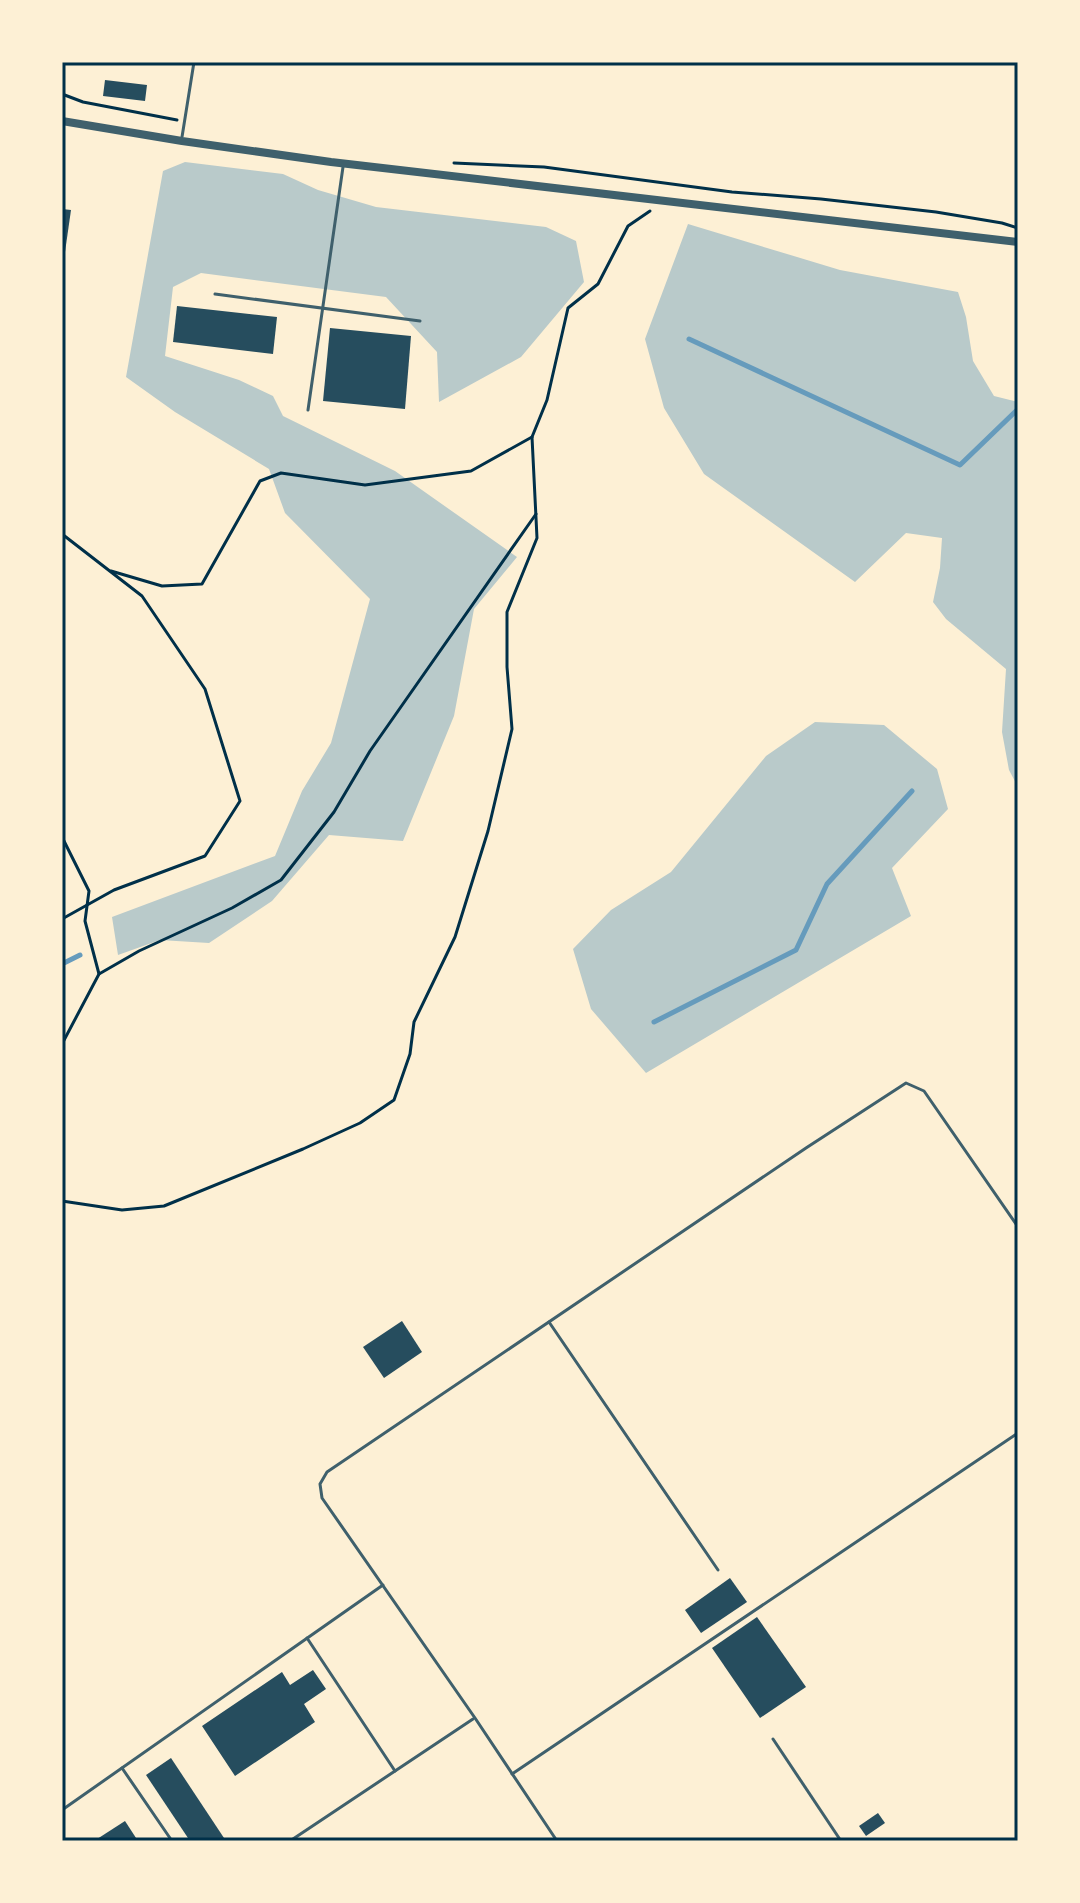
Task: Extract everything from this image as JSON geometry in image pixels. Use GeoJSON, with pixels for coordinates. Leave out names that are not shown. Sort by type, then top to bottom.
{"type":"FeatureCollection","features":[{"type":"Feature","properties":{"kind":"street"},"geometry":{"type":"LineString","coordinates":[[62,121],[343,163],[1018,242]]}},
{"type":"Feature","properties":{"kind":"lane"},"geometry":{"type":"LineString","coordinates":[[182,141],[194,62]]}},
{"type":"Feature","properties":{"kind":"lane"},"geometry":{"type":"LineString","coordinates":[[308,410],[343,163]]}},
{"type":"Feature","properties":{"kind":"lane"},"geometry":{"type":"LineString","coordinates":[[215,294],[420,321]]}},
{"type":"Feature","properties":{"kind":"lane"},"geometry":{"type":"LineString","coordinates":[[557,1841],[322,1498],[320,1484],[327,1472],[906,1083],[924,1091],[1018,1227]]}},
{"type":"Feature","properties":{"kind":"lane"},"geometry":{"type":"LineString","coordinates":[[549,1322],[718,1570]]}},
{"type":"Feature","properties":{"kind":"lane"},"geometry":{"type":"LineString","coordinates":[[512,1774],[1018,1433]]}},
{"type":"Feature","properties":{"kind":"lane"},"geometry":{"type":"LineString","coordinates":[[62,1810],[383,1585]]}},
{"type":"Feature","properties":{"kind":"lane"},"geometry":{"type":"LineString","coordinates":[[307,1638],[395,1771]]}},
{"type":"Feature","properties":{"kind":"lane"},"geometry":{"type":"LineString","coordinates":[[290,1841],[475,1718]]}},
{"type":"Feature","properties":{"kind":"lane"},"geometry":{"type":"LineString","coordinates":[[773,1739],[841,1841]]}},
{"type":"Feature","properties":{"kind":"lane"},"geometry":{"type":"LineString","coordinates":[[122,1768],[172,1841]]}},
{"type":"Feature","properties":{"kind":"path"},"geometry":{"type":"LineString","coordinates":[[62,94],[83,102],[185,122]]}},
{"type":"Feature","properties":{"kind":"path"},"geometry":{"type":"LineString","coordinates":[[445,163],[544,167],[732,192],[936,212],[1018,228]]}},
{"type":"Feature","properties":{"kind":"path"},"geometry":{"type":"LineString","coordinates":[[62,1201],[122,1210],[164,1206],[360,1123],[394,1100],[410,1054],[414,1022],[455,937],[488,831],[512,729],[507,612],[537,538],[532,437],[547,400],[568,308],[598,284],[628,226],[666,200]]}},
{"type":"Feature","properties":{"kind":"path"},"geometry":{"type":"LineString","coordinates":[[109,570],[162,586],[202,584],[260,481],[281,473],[365,485],[471,471],[532,437]]}},
{"type":"Feature","properties":{"kind":"path"},"geometry":{"type":"LineString","coordinates":[[62,1044],[99,974],[281,880],[334,812],[370,751],[536,514]]}},
{"type":"Feature","properties":{"kind":"path"},"geometry":{"type":"LineString","coordinates":[[62,534],[142,596],[205,689],[240,801],[205,856],[114,890],[62,919]]}},
{"type":"Feature","properties":{"kind":"path"},"geometry":{"type":"LineString","coordinates":[[62,837],[89,891],[85,921],[99,974]]}},
{"type":"Feature","properties":{"kind":"shaded area"},"geometry":{"type":"Polygon","coordinates":[[[185,162],[283,174],[318,190],[376,207],[546,227],[576,241],[584,282],[521,357],[439,402],[437,352],[386,297],[201,273],[173,287],[165,356],[239,380],[273,396],[283,416],[395,471],[517,557],[474,609],[454,716],[403,841],[329,835],[272,901],[209,943],[160,940],[118,955],[112,917],[275,856],[302,791],[331,743],[370,599],[285,513],[269,469],[175,412],[126,377],[163,171],[185,162]]]}},
{"type":"Feature","properties":{"kind":"shaded area"},"geometry":{"type":"Polygon","coordinates":[[[688,224],[840,270],[958,292],[966,317],[973,361],[994,396],[1018,402],[1018,787],[1009,770],[1002,732],[1006,669],[946,619],[933,602],[942,538],[906,533],[855,582],[704,474],[664,408],[645,339],[688,224]]]}},
{"type":"Feature","properties":{"kind":"shaded area"},"geometry":{"type":"Polygon","coordinates":[[[815,722],[884,725],[937,769],[948,809],[892,868],[911,916],[646,1073],[591,1009],[573,949],[611,910],[671,872],[766,756],[815,722]]]}},
{"type":"Feature","properties":{"kind":"building"},"geometry":{"type":"Polygon","coordinates":[[[105,80],[147,85],[145,101],[103,96],[105,80]]]}},
{"type":"Feature","properties":{"kind":"building"},"geometry":{"type":"Polygon","coordinates":[[[62,209],[71,210],[65,252],[62,251],[62,209]]]}},
{"type":"Feature","properties":{"kind":"building"},"geometry":{"type":"Polygon","coordinates":[[[177,306],[277,317],[273,354],[173,342],[177,306]]]}},
{"type":"Feature","properties":{"kind":"building"},"geometry":{"type":"Polygon","coordinates":[[[330,328],[411,336],[405,409],[323,401],[330,328]]]}},
{"type":"Feature","properties":{"kind":"building"},"geometry":{"type":"Polygon","coordinates":[[[402,1321],[422,1352],[384,1378],[363,1347],[402,1321]]]}},
{"type":"Feature","properties":{"kind":"building"},"geometry":{"type":"Polygon","coordinates":[[[730,1578],[747,1602],[701,1633],[685,1610],[730,1578]]]}},
{"type":"Feature","properties":{"kind":"building"},"geometry":{"type":"Polygon","coordinates":[[[757,1617],[806,1687],[760,1718],[712,1648],[757,1617]]]}},
{"type":"Feature","properties":{"kind":"building"},"geometry":{"type":"Polygon","coordinates":[[[313,1670],[326,1689],[304,1704],[315,1722],[235,1776],[202,1726],[282,1672],[290,1685],[313,1670]]]}},
{"type":"Feature","properties":{"kind":"building"},"geometry":{"type":"Polygon","coordinates":[[[171,1758],[226,1841],[190,1841],[146,1775],[171,1758]]]}},
{"type":"Feature","properties":{"kind":"building"},"geometry":{"type":"Polygon","coordinates":[[[878,1813],[885,1823],[866,1836],[859,1826],[878,1813]]]}},
{"type":"Feature","properties":{"kind":"building"},"geometry":{"type":"Polygon","coordinates":[[[125,1821],[138,1841],[94,1841],[125,1821]]]}},
{"type":"Feature","properties":{"kind":"waterway"},"geometry":{"type":"LineString","coordinates":[[689,339],[960,465],[1018,409]]}},
{"type":"Feature","properties":{"kind":"waterway"},"geometry":{"type":"LineString","coordinates":[[654,1022],[796,950],[827,884],[912,791]]}},
{"type":"Feature","properties":{"kind":"waterway"},"geometry":{"type":"LineString","coordinates":[[62,964],[80,955]]}}]}
